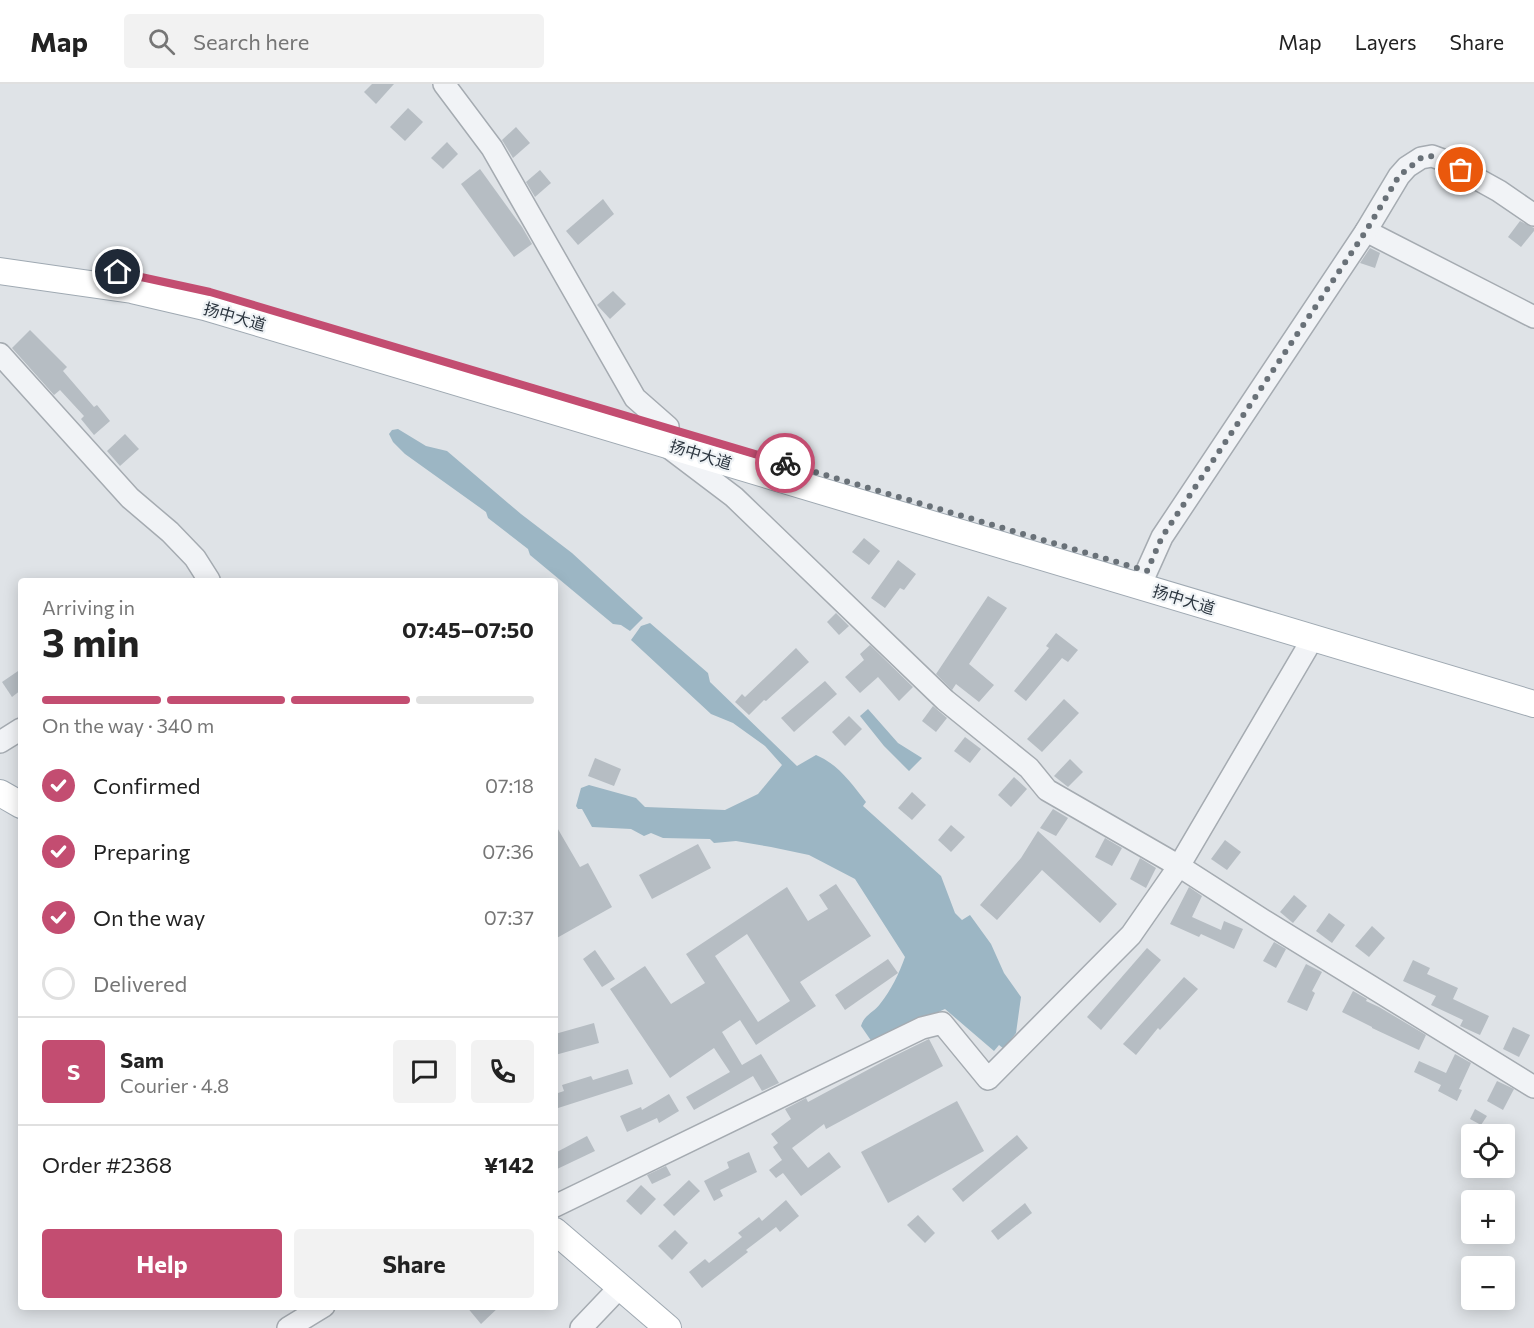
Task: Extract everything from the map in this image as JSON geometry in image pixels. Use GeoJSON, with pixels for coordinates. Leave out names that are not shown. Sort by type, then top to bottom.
{"type":"FeatureCollection","features":[{"type":"Feature","properties":{"kind":"main road","name":"扬中大道"},"geometry":{"type":"LineString","coordinates":[[0,255],[140,275],[210,292],[666,435],[1316,630],[1534,704]]}},
{"type":"Feature","properties":{"kind":"main road","name":"扬中大道"},"geometry":{"type":"LineString","coordinates":[[0,271],[132,290],[205,307],[666,435]]}},
{"type":"Feature","properties":{"kind":"main road","name":"扬中大道"},"geometry":{"type":"LineString","coordinates":[[1316,630],[1534,687]]}},
{"type":"Feature","properties":{"kind":"main road"},"geometry":{"type":"LineString","coordinates":[[0,793],[18,803]]}},
{"type":"Feature","properties":{"kind":"main road"},"geometry":{"type":"LineString","coordinates":[[558,1234],[668,1328]]}},
{"type":"Feature","properties":{"kind":"street"},"geometry":{"type":"LineString","coordinates":[[444,84],[492,148],[635,398],[666,435],[734,497],[945,700],[1029,768],[1047,790],[1179,866],[1263,921],[1534,1087]]}},
{"type":"Feature","properties":{"kind":"street"},"geometry":{"type":"LineString","coordinates":[[1143,578],[1162,537],[1366,231],[1399,176],[1421,158],[1432,156],[1499,191],[1534,215]]}},
{"type":"Feature","properties":{"kind":"street"},"geometry":{"type":"LineString","coordinates":[[1366,231],[1534,317]]}},
{"type":"Feature","properties":{"kind":"street"},"geometry":{"type":"LineString","coordinates":[[0,354],[130,498],[170,532],[195,558],[208,578]]}},
{"type":"Feature","properties":{"kind":"street"},"geometry":{"type":"LineString","coordinates":[[558,1205],[922,1028],[942,1023],[988,1079],[1131,935],[1179,866],[1316,630]]}},
{"type":"Feature","properties":{"kind":"street"},"geometry":{"type":"LineString","coordinates":[[0,742],[18,731]]}},
{"type":"Feature","properties":{"kind":"street"},"geometry":{"type":"LineString","coordinates":[[581,1328],[620,1287]]}},
{"type":"Feature","properties":{"kind":"street"},"geometry":{"type":"LineString","coordinates":[[288,1328],[317,1310]]}},
{"type":"Feature","properties":{"kind":"water"},"geometry":{"type":"Polygon","coordinates":[[[398,429],[426,446],[447,451],[521,514],[572,553],[643,618],[630,631],[621,625],[613,624],[530,555],[528,549],[488,518],[486,512],[405,454],[393,442],[389,434],[392,430],[398,429]]]}},
{"type":"Feature","properties":{"kind":"water"},"geometry":{"type":"Polygon","coordinates":[[[650,623],[708,673],[710,682],[797,766],[816,755],[838,769],[866,802],[863,806],[941,876],[955,913],[962,920],[970,915],[991,944],[1004,973],[1021,997],[1016,1033],[1004,1049],[999,1045],[994,1051],[945,1009],[872,1042],[861,1026],[862,1022],[888,993],[905,957],[855,879],[809,855],[771,847],[736,841],[714,843],[710,839],[663,838],[651,833],[644,836],[631,829],[592,827],[582,809],[576,806],[581,788],[589,785],[636,798],[645,807],[725,810],[758,794],[782,765],[765,746],[733,723],[711,714],[631,640],[641,626],[650,623]]]}},
{"type":"Feature","properties":{"kind":"water"},"geometry":{"type":"Polygon","coordinates":[[[868,709],[898,743],[922,758],[909,771],[884,746],[860,716],[868,709]]]}},
{"type":"Feature","properties":{"kind":"building"},"geometry":{"type":"Polygon","coordinates":[[[372,84],[394,84],[376,104],[364,92],[372,84]]]}},
{"type":"Feature","properties":{"kind":"building"},"geometry":{"type":"Polygon","coordinates":[[[408,108],[423,122],[405,141],[390,127],[408,108]]]}},
{"type":"Feature","properties":{"kind":"building"},"geometry":{"type":"Polygon","coordinates":[[[516,127],[530,143],[513,158],[502,140],[516,127]]]}},
{"type":"Feature","properties":{"kind":"building"},"geometry":{"type":"Polygon","coordinates":[[[447,142],[458,154],[443,169],[431,158],[447,142]]]}},
{"type":"Feature","properties":{"kind":"building"},"geometry":{"type":"Polygon","coordinates":[[[480,169],[532,244],[514,257],[461,184],[480,169]]]}},
{"type":"Feature","properties":{"kind":"building"},"geometry":{"type":"Polygon","coordinates":[[[540,170],[551,183],[535,197],[526,182],[540,170]]]}},
{"type":"Feature","properties":{"kind":"building"},"geometry":{"type":"Polygon","coordinates":[[[603,199],[614,214],[578,245],[566,231],[603,199]]]}},
{"type":"Feature","properties":{"kind":"building"},"geometry":{"type":"Polygon","coordinates":[[[1520,221],[1534,228],[1521,247],[1508,237],[1520,221]]]}},
{"type":"Feature","properties":{"kind":"building"},"geometry":{"type":"Polygon","coordinates":[[[1370,248],[1380,253],[1375,268],[1360,263],[1370,248]]]}},
{"type":"Feature","properties":{"kind":"building"},"geometry":{"type":"Polygon","coordinates":[[[613,291],[626,304],[610,319],[597,305],[613,291]]]}},
{"type":"Feature","properties":{"kind":"building"},"geometry":{"type":"Polygon","coordinates":[[[30,330],[67,367],[63,371],[94,407],[97,405],[110,421],[94,435],[81,419],[84,416],[60,390],[54,395],[12,348],[30,330]]]}},
{"type":"Feature","properties":{"kind":"building"},"geometry":{"type":"Polygon","coordinates":[[[125,434],[139,449],[120,466],[107,451],[125,434]]]}},
{"type":"Feature","properties":{"kind":"building"},"geometry":{"type":"Polygon","coordinates":[[[864,538],[880,551],[869,565],[852,552],[864,538]]]}},
{"type":"Feature","properties":{"kind":"building"},"geometry":{"type":"Polygon","coordinates":[[[898,560],[916,574],[904,590],[900,588],[885,608],[871,598],[898,560]]]}},
{"type":"Feature","properties":{"kind":"building"},"geometry":{"type":"Polygon","coordinates":[[[988,596],[1007,608],[969,664],[994,685],[979,702],[956,684],[952,690],[936,674],[988,596]]]}},
{"type":"Feature","properties":{"kind":"building"},"geometry":{"type":"Polygon","coordinates":[[[836,613],[849,626],[839,635],[827,622],[836,613]]]}},
{"type":"Feature","properties":{"kind":"building"},"geometry":{"type":"Polygon","coordinates":[[[1056,633],[1078,650],[1068,662],[1062,658],[1026,701],[1014,691],[1049,648],[1046,646],[1056,633]]]}},
{"type":"Feature","properties":{"kind":"building"},"geometry":{"type":"Polygon","coordinates":[[[870,645],[913,687],[899,701],[878,677],[860,693],[845,677],[864,660],[860,654],[870,645]]]}},
{"type":"Feature","properties":{"kind":"building"},"geometry":{"type":"Polygon","coordinates":[[[796,648],[809,662],[749,715],[735,702],[742,694],[745,697],[796,648]]]}},
{"type":"Feature","properties":{"kind":"building"},"geometry":{"type":"Polygon","coordinates":[[[18,671],[18,692],[12,697],[2,682],[18,671]]]}},
{"type":"Feature","properties":{"kind":"building"},"geometry":{"type":"Polygon","coordinates":[[[825,681],[837,694],[794,732],[781,718],[825,681]]]}},
{"type":"Feature","properties":{"kind":"building"},"geometry":{"type":"Polygon","coordinates":[[[1064,699],[1079,713],[1042,752],[1027,739],[1064,699]]]}},
{"type":"Feature","properties":{"kind":"building"},"geometry":{"type":"Polygon","coordinates":[[[933,706],[947,718],[936,732],[922,721],[933,706]]]}},
{"type":"Feature","properties":{"kind":"building"},"geometry":{"type":"Polygon","coordinates":[[[849,716],[862,729],[845,746],[832,732],[849,716]]]}},
{"type":"Feature","properties":{"kind":"building"},"geometry":{"type":"Polygon","coordinates":[[[965,737],[981,749],[970,763],[954,751],[965,737]]]}},
{"type":"Feature","properties":{"kind":"building"},"geometry":{"type":"Polygon","coordinates":[[[595,758],[621,769],[614,786],[588,776],[595,758]]]}},
{"type":"Feature","properties":{"kind":"building"},"geometry":{"type":"Polygon","coordinates":[[[1070,759],[1083,772],[1068,787],[1054,776],[1070,759]]]}},
{"type":"Feature","properties":{"kind":"building"},"geometry":{"type":"Polygon","coordinates":[[[1014,777],[1027,789],[1011,807],[998,795],[1014,777]]]}},
{"type":"Feature","properties":{"kind":"building"},"geometry":{"type":"Polygon","coordinates":[[[912,792],[926,805],[912,820],[898,808],[912,792]]]}},
{"type":"Feature","properties":{"kind":"building"},"geometry":{"type":"Polygon","coordinates":[[[1053,809],[1068,818],[1056,836],[1040,828],[1053,809]]]}},
{"type":"Feature","properties":{"kind":"building"},"geometry":{"type":"Polygon","coordinates":[[[951,825],[965,837],[951,852],[938,840],[951,825]]]}},
{"type":"Feature","properties":{"kind":"building"},"geometry":{"type":"Polygon","coordinates":[[[558,829],[580,867],[588,863],[612,907],[558,937],[558,829]]]}},
{"type":"Feature","properties":{"kind":"building"},"geometry":{"type":"Polygon","coordinates":[[[1038,831],[1117,904],[1100,923],[1042,870],[997,920],[980,905],[1021,858],[1038,831]]]}},
{"type":"Feature","properties":{"kind":"building"},"geometry":{"type":"Polygon","coordinates":[[[1105,838],[1122,848],[1112,866],[1095,857],[1105,838]]]}},
{"type":"Feature","properties":{"kind":"building"},"geometry":{"type":"Polygon","coordinates":[[[1225,840],[1241,852],[1227,870],[1211,859],[1225,840]]]}},
{"type":"Feature","properties":{"kind":"building"},"geometry":{"type":"Polygon","coordinates":[[[698,844],[711,868],[652,899],[639,875],[698,844]]]}},
{"type":"Feature","properties":{"kind":"building"},"geometry":{"type":"Polygon","coordinates":[[[1140,858],[1156,868],[1146,888],[1130,879],[1140,858]]]}},
{"type":"Feature","properties":{"kind":"building"},"geometry":{"type":"Polygon","coordinates":[[[836,884],[871,936],[800,982],[816,1006],[756,1045],[740,1020],[722,1032],[742,1065],[761,1054],[779,1083],[762,1091],[753,1076],[694,1110],[686,1097],[730,1072],[714,1048],[670,1078],[610,989],[645,966],[671,1004],[705,983],[686,954],[787,887],[808,921],[828,909],[819,895],[836,884]],[[747,934],[715,956],[758,1022],[790,1001],[747,934]]]}},
{"type":"Feature","properties":{"kind":"building"},"geometry":{"type":"Polygon","coordinates":[[[1189,887],[1202,896],[1192,917],[1221,930],[1224,921],[1243,929],[1234,949],[1201,934],[1199,937],[1170,924],[1189,887]]]}},
{"type":"Feature","properties":{"kind":"building"},"geometry":{"type":"Polygon","coordinates":[[[1294,895],[1307,906],[1293,923],[1280,912],[1294,895]]]}},
{"type":"Feature","properties":{"kind":"building"},"geometry":{"type":"Polygon","coordinates":[[[1329,913],[1345,925],[1332,943],[1316,931],[1329,913]]]}},
{"type":"Feature","properties":{"kind":"building"},"geometry":{"type":"Polygon","coordinates":[[[1372,926],[1385,938],[1369,957],[1355,946],[1372,926]]]}},
{"type":"Feature","properties":{"kind":"building"},"geometry":{"type":"Polygon","coordinates":[[[1274,942],[1286,949],[1276,968],[1263,961],[1274,942]]]}},
{"type":"Feature","properties":{"kind":"building"},"geometry":{"type":"Polygon","coordinates":[[[1147,948],[1161,960],[1101,1030],[1087,1017],[1147,948]]]}},
{"type":"Feature","properties":{"kind":"building"},"geometry":{"type":"Polygon","coordinates":[[[595,950],[615,979],[602,987],[583,959],[595,950]]]}},
{"type":"Feature","properties":{"kind":"building"},"geometry":{"type":"Polygon","coordinates":[[[888,959],[898,973],[845,1010],[835,995],[888,959]]]}},
{"type":"Feature","properties":{"kind":"building"},"geometry":{"type":"Polygon","coordinates":[[[1413,960],[1430,968],[1427,974],[1458,988],[1453,999],[1489,1016],[1480,1035],[1460,1026],[1463,1020],[1431,1005],[1436,996],[1403,981],[1413,960]]]}},
{"type":"Feature","properties":{"kind":"building"},"geometry":{"type":"Polygon","coordinates":[[[1306,964],[1322,972],[1312,991],[1315,993],[1307,1011],[1287,1002],[1306,964]]]}},
{"type":"Feature","properties":{"kind":"building"},"geometry":{"type":"Polygon","coordinates":[[[1184,977],[1198,989],[1160,1030],[1158,1028],[1136,1055],[1123,1044],[1184,977]]]}},
{"type":"Feature","properties":{"kind":"building"},"geometry":{"type":"Polygon","coordinates":[[[1353,991],[1367,999],[1366,1001],[1426,1035],[1419,1050],[1342,1012],[1353,991]]]}},
{"type":"Feature","properties":{"kind":"building"},"geometry":{"type":"Polygon","coordinates":[[[594,1023],[599,1043],[558,1054],[558,1033],[594,1023]]]}},
{"type":"Feature","properties":{"kind":"building"},"geometry":{"type":"Polygon","coordinates":[[[1513,1027],[1530,1035],[1519,1057],[1503,1049],[1513,1027]]]}},
{"type":"Feature","properties":{"kind":"building"},"geometry":{"type":"Polygon","coordinates":[[[929,1039],[943,1066],[826,1129],[824,1124],[792,1148],[808,1168],[829,1152],[841,1167],[801,1196],[783,1173],[776,1178],[769,1170],[782,1160],[773,1147],[778,1143],[771,1134],[791,1119],[785,1109],[806,1098],[808,1102],[929,1039]]]}},
{"type":"Feature","properties":{"kind":"building"},"geometry":{"type":"Polygon","coordinates":[[[1455,1054],[1471,1063],[1459,1089],[1462,1090],[1457,1101],[1438,1091],[1441,1085],[1414,1072],[1419,1061],[1446,1073],[1455,1054]]]}},
{"type":"Feature","properties":{"kind":"building"},"geometry":{"type":"Polygon","coordinates":[[[628,1069],[633,1084],[558,1108],[558,1093],[564,1091],[562,1085],[591,1076],[593,1080],[628,1069]]]}},
{"type":"Feature","properties":{"kind":"building"},"geometry":{"type":"Polygon","coordinates":[[[1497,1081],[1514,1089],[1503,1110],[1487,1101],[1497,1081]]]}},
{"type":"Feature","properties":{"kind":"building"},"geometry":{"type":"Polygon","coordinates":[[[669,1094],[679,1111],[659,1123],[657,1118],[627,1132],[620,1116],[641,1107],[642,1110],[669,1094]]]}},
{"type":"Feature","properties":{"kind":"building"},"geometry":{"type":"Polygon","coordinates":[[[957,1101],[984,1151],[888,1203],[861,1152],[957,1101]]]}},
{"type":"Feature","properties":{"kind":"building"},"geometry":{"type":"Polygon","coordinates":[[[1475,1109],[1487,1116],[1482,1124],[1470,1119],[1475,1109]]]}},
{"type":"Feature","properties":{"kind":"building"},"geometry":{"type":"Polygon","coordinates":[[[1017,1135],[1028,1148],[963,1202],[952,1189],[1017,1135]]]}},
{"type":"Feature","properties":{"kind":"building"},"geometry":{"type":"Polygon","coordinates":[[[587,1136],[595,1151],[558,1169],[558,1151],[587,1136]]]}},
{"type":"Feature","properties":{"kind":"building"},"geometry":{"type":"Polygon","coordinates":[[[749,1152],[757,1172],[720,1190],[723,1196],[714,1201],[704,1181],[729,1168],[727,1162],[749,1152]]]}},
{"type":"Feature","properties":{"kind":"building"},"geometry":{"type":"Polygon","coordinates":[[[666,1166],[671,1175],[652,1184],[647,1175],[666,1166]]]}},
{"type":"Feature","properties":{"kind":"building"},"geometry":{"type":"Polygon","coordinates":[[[689,1180],[700,1191],[674,1216],[663,1205],[689,1180]]]}},
{"type":"Feature","properties":{"kind":"building"},"geometry":{"type":"Polygon","coordinates":[[[641,1185],[656,1199],[641,1215],[626,1201],[641,1185]]]}},
{"type":"Feature","properties":{"kind":"building"},"geometry":{"type":"Polygon","coordinates":[[[786,1200],[799,1216],[780,1232],[776,1227],[702,1288],[689,1272],[705,1259],[709,1263],[742,1237],[738,1233],[759,1217],[762,1221],[786,1200]]]}},
{"type":"Feature","properties":{"kind":"building"},"geometry":{"type":"Polygon","coordinates":[[[1025,1203],[1032,1213],[998,1240],[991,1231],[1025,1203]]]}},
{"type":"Feature","properties":{"kind":"building"},"geometry":{"type":"Polygon","coordinates":[[[918,1215],[935,1233],[925,1243],[907,1225],[918,1215]]]}},
{"type":"Feature","properties":{"kind":"building"},"geometry":{"type":"Polygon","coordinates":[[[675,1230],[688,1243],[672,1260],[658,1246],[675,1230]]]}},
{"type":"Feature","properties":{"kind":"building"},"geometry":{"type":"Polygon","coordinates":[[[469,1310],[496,1310],[481,1324],[469,1310]]]}},
{"type":"Feature","properties":{"kind":"way so far"},"geometry":{"type":"LineString","coordinates":[[785,463],[1147,571],[1162,537],[1366,231],[1399,176],[1407,167],[1421,158],[1432,156],[1461,170]]}},
{"type":"Feature","properties":{"kind":"route"},"geometry":{"type":"LineString","coordinates":[[118,272],[210,292],[785,463]]}}]}
